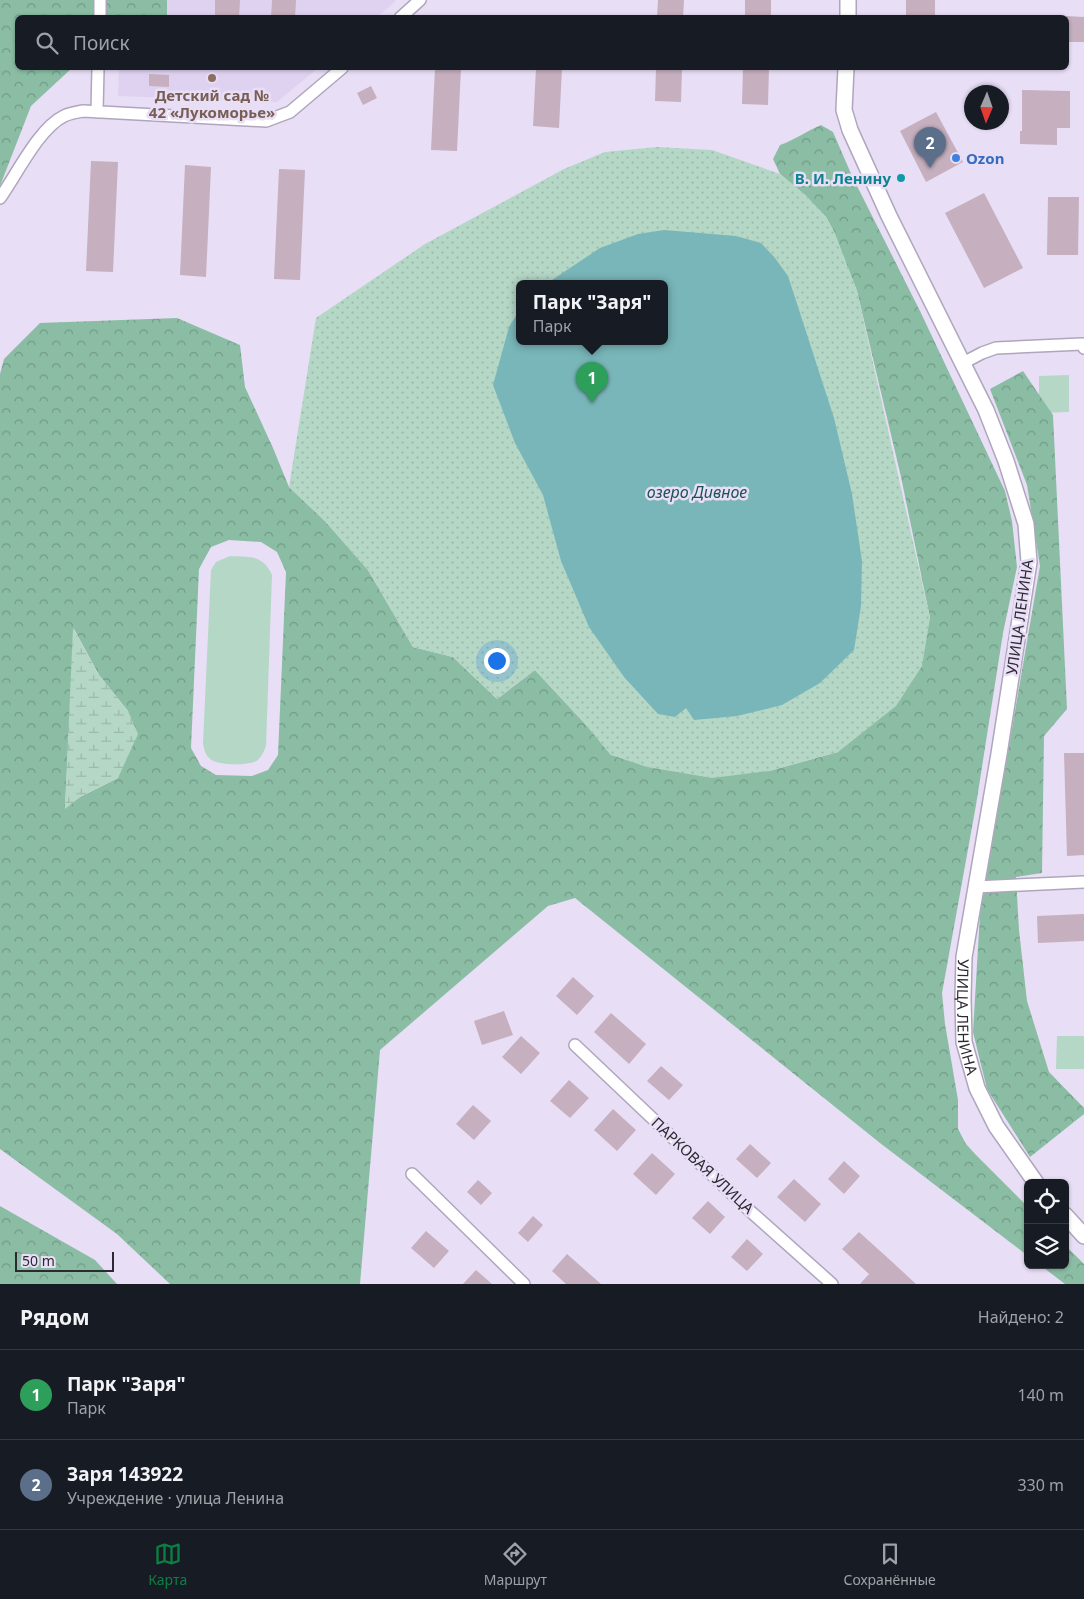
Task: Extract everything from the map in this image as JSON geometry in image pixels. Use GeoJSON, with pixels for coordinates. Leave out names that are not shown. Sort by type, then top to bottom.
{"type":"FeatureCollection","features":[{"type":"Feature","properties":{"kind":"street"},"geometry":{"type":"LineString","coordinates":[[100,0],[100,15]]}},
{"type":"Feature","properties":{"kind":"street"},"geometry":{"type":"LineString","coordinates":[[403,15],[420,0]]}},
{"type":"Feature","properties":{"kind":"street"},"geometry":{"type":"LineString","coordinates":[[848,0],[848,15]]}},
{"type":"Feature","properties":{"kind":"street"},"geometry":{"type":"LineString","coordinates":[[97,112],[98,70]]}},
{"type":"Feature","properties":{"kind":"street"},"geometry":{"type":"LineString","coordinates":[[0,198],[49,126],[65,115],[83,111],[266,121],[290,112],[340,70]]}},
{"type":"Feature","properties":{"kind":"street","name":"УЛИЦА ЛЕНИНА"},"geometry":{"type":"LineString","coordinates":[[846,70],[844,110],[850,130],[889,216],[986,410],[1006,461],[1026,524],[1028,562],[999,754],[964,957],[963,998],[964,1042],[977,1088],[996,1126],[1033,1179]]}},
{"type":"Feature","properties":{"kind":"street"},"geometry":{"type":"LineString","coordinates":[[963,362],[996,348],[1082,344],[1084,348]]}},
{"type":"Feature","properties":{"kind":"street"},"geometry":{"type":"LineString","coordinates":[[976,887],[1084,882]]}},
{"type":"Feature","properties":{"kind":"street","name":"ПАРКОВАЯ УЛИЦА"},"geometry":{"type":"LineString","coordinates":[[575,1045],[750,1210],[832,1284]]}},
{"type":"Feature","properties":{"kind":"street"},"geometry":{"type":"LineString","coordinates":[[412,1174],[524,1284]]}},
{"type":"Feature","properties":{"kind":"street"},"geometry":{"type":"LineString","coordinates":[[1069,1219],[1084,1236]]}},
{"type":"Feature","properties":{"kind":"shaded area"},"geometry":{"type":"Polygon","coordinates":[[[122,0],[395,0],[379,15],[122,15],[122,0]]]}},
{"type":"Feature","properties":{"kind":"shaded area","name":"Детский сад № 42 «Лукоморье»"},"geometry":{"type":"Polygon","coordinates":[[[119,70],[316,70],[277,102],[118,96],[119,70]]]}},
{"type":"Feature","properties":{"kind":"green space"},"geometry":{"type":"Polygon","coordinates":[[[0,0],[167,0],[167,15],[15,15],[15,70],[70,70],[31,106],[0,186],[0,0]]]}},
{"type":"Feature","properties":{"kind":"green space"},"geometry":{"type":"Polygon","coordinates":[[[821,125],[833,132],[852,176],[920,311],[1005,491],[1012,521],[1017,567],[1003,633],[976,805],[942,993],[945,1024],[958,1100],[958,1129],[966,1144],[1024,1203],[1024,1253],[880,1143],[575,898],[548,906],[380,1050],[360,1284],[170,1284],[117,1234],[0,1149],[0,374],[4,359],[40,323],[177,318],[240,345],[245,387],[289,487],[325,521],[368,570],[413,647],[453,657],[497,699],[535,670],[588,727],[611,755],[769,771],[838,752],[930,618],[901,477],[857,291],[834,232],[826,217],[805,195],[780,174],[773,159],[780,145],[821,125]],[[229,540],[211,547],[199,569],[191,748],[201,766],[216,775],[252,776],[268,770],[278,755],[286,572],[277,552],[261,542],[229,540]],[[74,629],[65,808],[80,797],[118,778],[128,711],[99,675],[74,629]]]}},
{"type":"Feature","properties":{"kind":"green space"},"geometry":{"type":"Polygon","coordinates":[[[657,147],[712,150],[780,174],[805,195],[826,217],[834,231],[857,291],[930,618],[922,666],[896,706],[838,752],[769,771],[712,778],[647,767],[611,755],[588,727],[535,670],[497,699],[453,657],[413,647],[368,570],[325,521],[289,487],[316,318],[425,244],[564,169],[605,152],[657,147]]]}},
{"type":"Feature","properties":{"kind":"green space"},"geometry":{"type":"Polygon","coordinates":[[[1023,371],[1053,415],[1067,709],[1044,736],[1042,873],[1016,877],[1019,930],[1027,1001],[1049,1072],[1084,1108],[1084,1114],[1030,1157],[987,1089],[973,1032],[980,914],[1040,566],[1027,485],[990,389],[1023,371]]]}},
{"type":"Feature","properties":{"kind":"green space"},"geometry":{"type":"Polygon","coordinates":[[[1069,375],[1069,412],[1039,413],[1039,376],[1069,375]]]}},
{"type":"Feature","properties":{"kind":"green space"},"geometry":{"type":"Polygon","coordinates":[[[230,556],[250,557],[260,560],[272,575],[266,746],[258,760],[241,764],[225,764],[213,761],[207,755],[203,743],[211,570],[216,562],[230,556]]]}},
{"type":"Feature","properties":{"kind":"green space"},"geometry":{"type":"Polygon","coordinates":[[[73,628],[99,675],[128,711],[138,734],[118,778],[80,797],[65,809],[73,628]]]}},
{"type":"Feature","properties":{"kind":"green space"},"geometry":{"type":"Polygon","coordinates":[[[1057,1036],[1084,1036],[1084,1069],[1056,1069],[1057,1036]]]}},
{"type":"Feature","properties":{"kind":"green space"},"geometry":{"type":"Polygon","coordinates":[[[0,1206],[95,1260],[117,1284],[0,1284],[0,1206]]]}},
{"type":"Feature","properties":{"kind":"green space"},"geometry":{"type":"Polygon","coordinates":[[[1069,1249],[1084,1264],[1084,1284],[1065,1284],[1045,1269],[1069,1269],[1069,1249]]]}},
{"type":"Feature","properties":{"kind":"water","name":"озеро Дивное"},"geometry":{"type":"Polygon","coordinates":[[[664,230],[736,236],[761,243],[788,276],[834,418],[852,494],[862,561],[861,606],[854,650],[820,683],[782,705],[737,716],[694,720],[686,708],[675,717],[658,714],[624,677],[589,627],[561,561],[543,495],[515,443],[493,385],[509,327],[516,316],[516,345],[668,345],[668,280],[552,280],[600,248],[638,234],[664,230]]]}},
{"type":"Feature","properties":{"kind":"building"},"geometry":{"type":"Polygon","coordinates":[[[215,0],[240,0],[239,15],[215,15],[215,0]]]}},
{"type":"Feature","properties":{"kind":"building"},"geometry":{"type":"Polygon","coordinates":[[[272,0],[296,0],[295,15],[271,15],[272,0]]]}},
{"type":"Feature","properties":{"kind":"building"},"geometry":{"type":"Polygon","coordinates":[[[658,0],[684,0],[683,15],[657,15],[658,0]]]}},
{"type":"Feature","properties":{"kind":"building"},"geometry":{"type":"Polygon","coordinates":[[[745,0],[771,0],[771,15],[745,15],[745,0]]]}},
{"type":"Feature","properties":{"kind":"building"},"geometry":{"type":"Polygon","coordinates":[[[906,0],[935,0],[935,15],[906,15],[906,0]]]}},
{"type":"Feature","properties":{"kind":"building"},"geometry":{"type":"Polygon","coordinates":[[[1069,16],[1084,17],[1084,42],[1069,42],[1069,16]]]}},
{"type":"Feature","properties":{"kind":"building"},"geometry":{"type":"Polygon","coordinates":[[[435,70],[461,70],[457,151],[431,150],[435,70]]]}},
{"type":"Feature","properties":{"kind":"building"},"geometry":{"type":"Polygon","coordinates":[[[536,70],[562,70],[559,128],[533,126],[536,70]]]}},
{"type":"Feature","properties":{"kind":"building"},"geometry":{"type":"Polygon","coordinates":[[[656,70],[682,70],[681,102],[655,101],[656,70]]]}},
{"type":"Feature","properties":{"kind":"building"},"geometry":{"type":"Polygon","coordinates":[[[743,70],[769,70],[768,105],[742,104],[743,70]]]}},
{"type":"Feature","properties":{"kind":"building"},"geometry":{"type":"Polygon","coordinates":[[[149,74],[169,75],[169,87],[149,86],[149,74]]]}},
{"type":"Feature","properties":{"kind":"building"},"geometry":{"type":"Polygon","coordinates":[[[371,86],[377,98],[363,105],[357,93],[371,86]]]}},
{"type":"Feature","properties":{"kind":"building"},"geometry":{"type":"Polygon","coordinates":[[[1022,90],[1070,91],[1070,128],[1057,128],[1057,145],[1020,144],[1020,131],[1022,131],[1022,90]]]}},
{"type":"Feature","properties":{"kind":"building"},"geometry":{"type":"Polygon","coordinates":[[[936,112],[963,162],[926,182],[900,131],[936,112]]]}},
{"type":"Feature","properties":{"kind":"building"},"geometry":{"type":"Polygon","coordinates":[[[91,161],[118,162],[113,272],[86,271],[91,161]]]}},
{"type":"Feature","properties":{"kind":"building"},"geometry":{"type":"Polygon","coordinates":[[[185,165],[211,167],[206,277],[180,275],[185,165]]]}},
{"type":"Feature","properties":{"kind":"building"},"geometry":{"type":"Polygon","coordinates":[[[279,169],[305,170],[300,280],[274,279],[279,169]]]}},
{"type":"Feature","properties":{"kind":"building"},"geometry":{"type":"Polygon","coordinates":[[[984,193],[1023,268],[984,288],[945,213],[984,193]]]}},
{"type":"Feature","properties":{"kind":"building"},"geometry":{"type":"Polygon","coordinates":[[[1048,197],[1079,197],[1078,255],[1047,255],[1048,197]]]}},
{"type":"Feature","properties":{"kind":"building"},"geometry":{"type":"Polygon","coordinates":[[[1064,753],[1084,753],[1084,855],[1067,856],[1064,753]]]}},
{"type":"Feature","properties":{"kind":"building"},"geometry":{"type":"Polygon","coordinates":[[[1084,914],[1084,941],[1038,943],[1037,916],[1084,914]]]}},
{"type":"Feature","properties":{"kind":"building"},"geometry":{"type":"Polygon","coordinates":[[[573,977],[594,996],[577,1015],[556,996],[573,977]]]}},
{"type":"Feature","properties":{"kind":"building"},"geometry":{"type":"Polygon","coordinates":[[[504,1011],[513,1035],[482,1045],[474,1021],[504,1011]]]}},
{"type":"Feature","properties":{"kind":"building"},"geometry":{"type":"Polygon","coordinates":[[[611,1013],[646,1044],[629,1064],[594,1032],[611,1013]]]}},
{"type":"Feature","properties":{"kind":"building"},"geometry":{"type":"Polygon","coordinates":[[[521,1036],[540,1053],[521,1074],[502,1057],[521,1036]]]}},
{"type":"Feature","properties":{"kind":"building"},"geometry":{"type":"Polygon","coordinates":[[[661,1066],[683,1085],[669,1100],[647,1081],[661,1066]]]}},
{"type":"Feature","properties":{"kind":"building"},"geometry":{"type":"Polygon","coordinates":[[[569,1080],[589,1098],[570,1118],[550,1101],[569,1080]]]}},
{"type":"Feature","properties":{"kind":"building"},"geometry":{"type":"Polygon","coordinates":[[[473,1105],[491,1121],[474,1140],[456,1124],[473,1105]]]}},
{"type":"Feature","properties":{"kind":"building"},"geometry":{"type":"Polygon","coordinates":[[[613,1109],[636,1130],[617,1151],[594,1130],[613,1109]]]}},
{"type":"Feature","properties":{"kind":"building"},"geometry":{"type":"Polygon","coordinates":[[[750,1144],[771,1163],[757,1178],[736,1159],[750,1144]]]}},
{"type":"Feature","properties":{"kind":"building"},"geometry":{"type":"Polygon","coordinates":[[[652,1153],[675,1174],[656,1195],[633,1174],[652,1153]]]}},
{"type":"Feature","properties":{"kind":"building"},"geometry":{"type":"Polygon","coordinates":[[[844,1161],[860,1176],[844,1194],[828,1179],[844,1161]]]}},
{"type":"Feature","properties":{"kind":"building"},"geometry":{"type":"Polygon","coordinates":[[[794,1179],[821,1204],[805,1222],[777,1197],[794,1179]]]}},
{"type":"Feature","properties":{"kind":"building"},"geometry":{"type":"Polygon","coordinates":[[[478,1180],[492,1193],[481,1205],[467,1192],[478,1180]]]}},
{"type":"Feature","properties":{"kind":"building"},"geometry":{"type":"Polygon","coordinates":[[[708,1201],[725,1217],[710,1234],[692,1218],[708,1201]]]}},
{"type":"Feature","properties":{"kind":"building"},"geometry":{"type":"Polygon","coordinates":[[[533,1216],[543,1225],[528,1242],[518,1233],[533,1216]]]}},
{"type":"Feature","properties":{"kind":"building"},"geometry":{"type":"Polygon","coordinates":[[[426,1231],[449,1251],[434,1268],[411,1248],[426,1231]]]}},
{"type":"Feature","properties":{"kind":"building"},"geometry":{"type":"Polygon","coordinates":[[[859,1232],[916,1284],[860,1284],[869,1274],[842,1249],[859,1232]]]}},
{"type":"Feature","properties":{"kind":"building"},"geometry":{"type":"Polygon","coordinates":[[[747,1239],[763,1254],[747,1271],[731,1257],[747,1239]]]}},
{"type":"Feature","properties":{"kind":"building"},"geometry":{"type":"Polygon","coordinates":[[[567,1254],[601,1284],[566,1284],[552,1271],[567,1254]]]}},
{"type":"Feature","properties":{"kind":"building"},"geometry":{"type":"Polygon","coordinates":[[[476,1270],[492,1284],[463,1284],[476,1270]]]}},
{"type":"Feature","properties":{"kind":"place","name":"Детский сад № 42 «Лукоморье»"},"geometry":{"type":"Point","coordinates":[212,78]}},
{"type":"Feature","properties":{"kind":"place","name":"Ozon"},"geometry":{"type":"Point","coordinates":[956,158]}},
{"type":"Feature","properties":{"kind":"place","name":"Заря 143922"},"geometry":{"type":"Point","coordinates":[930,168]}},
{"type":"Feature","properties":{"kind":"place","name":"В. И. Ленину"},"geometry":{"type":"Point","coordinates":[901,178]}},
{"type":"Feature","properties":{"kind":"place","name":"Парк \"Заря\""},"geometry":{"type":"Point","coordinates":[592,403]}}]}
